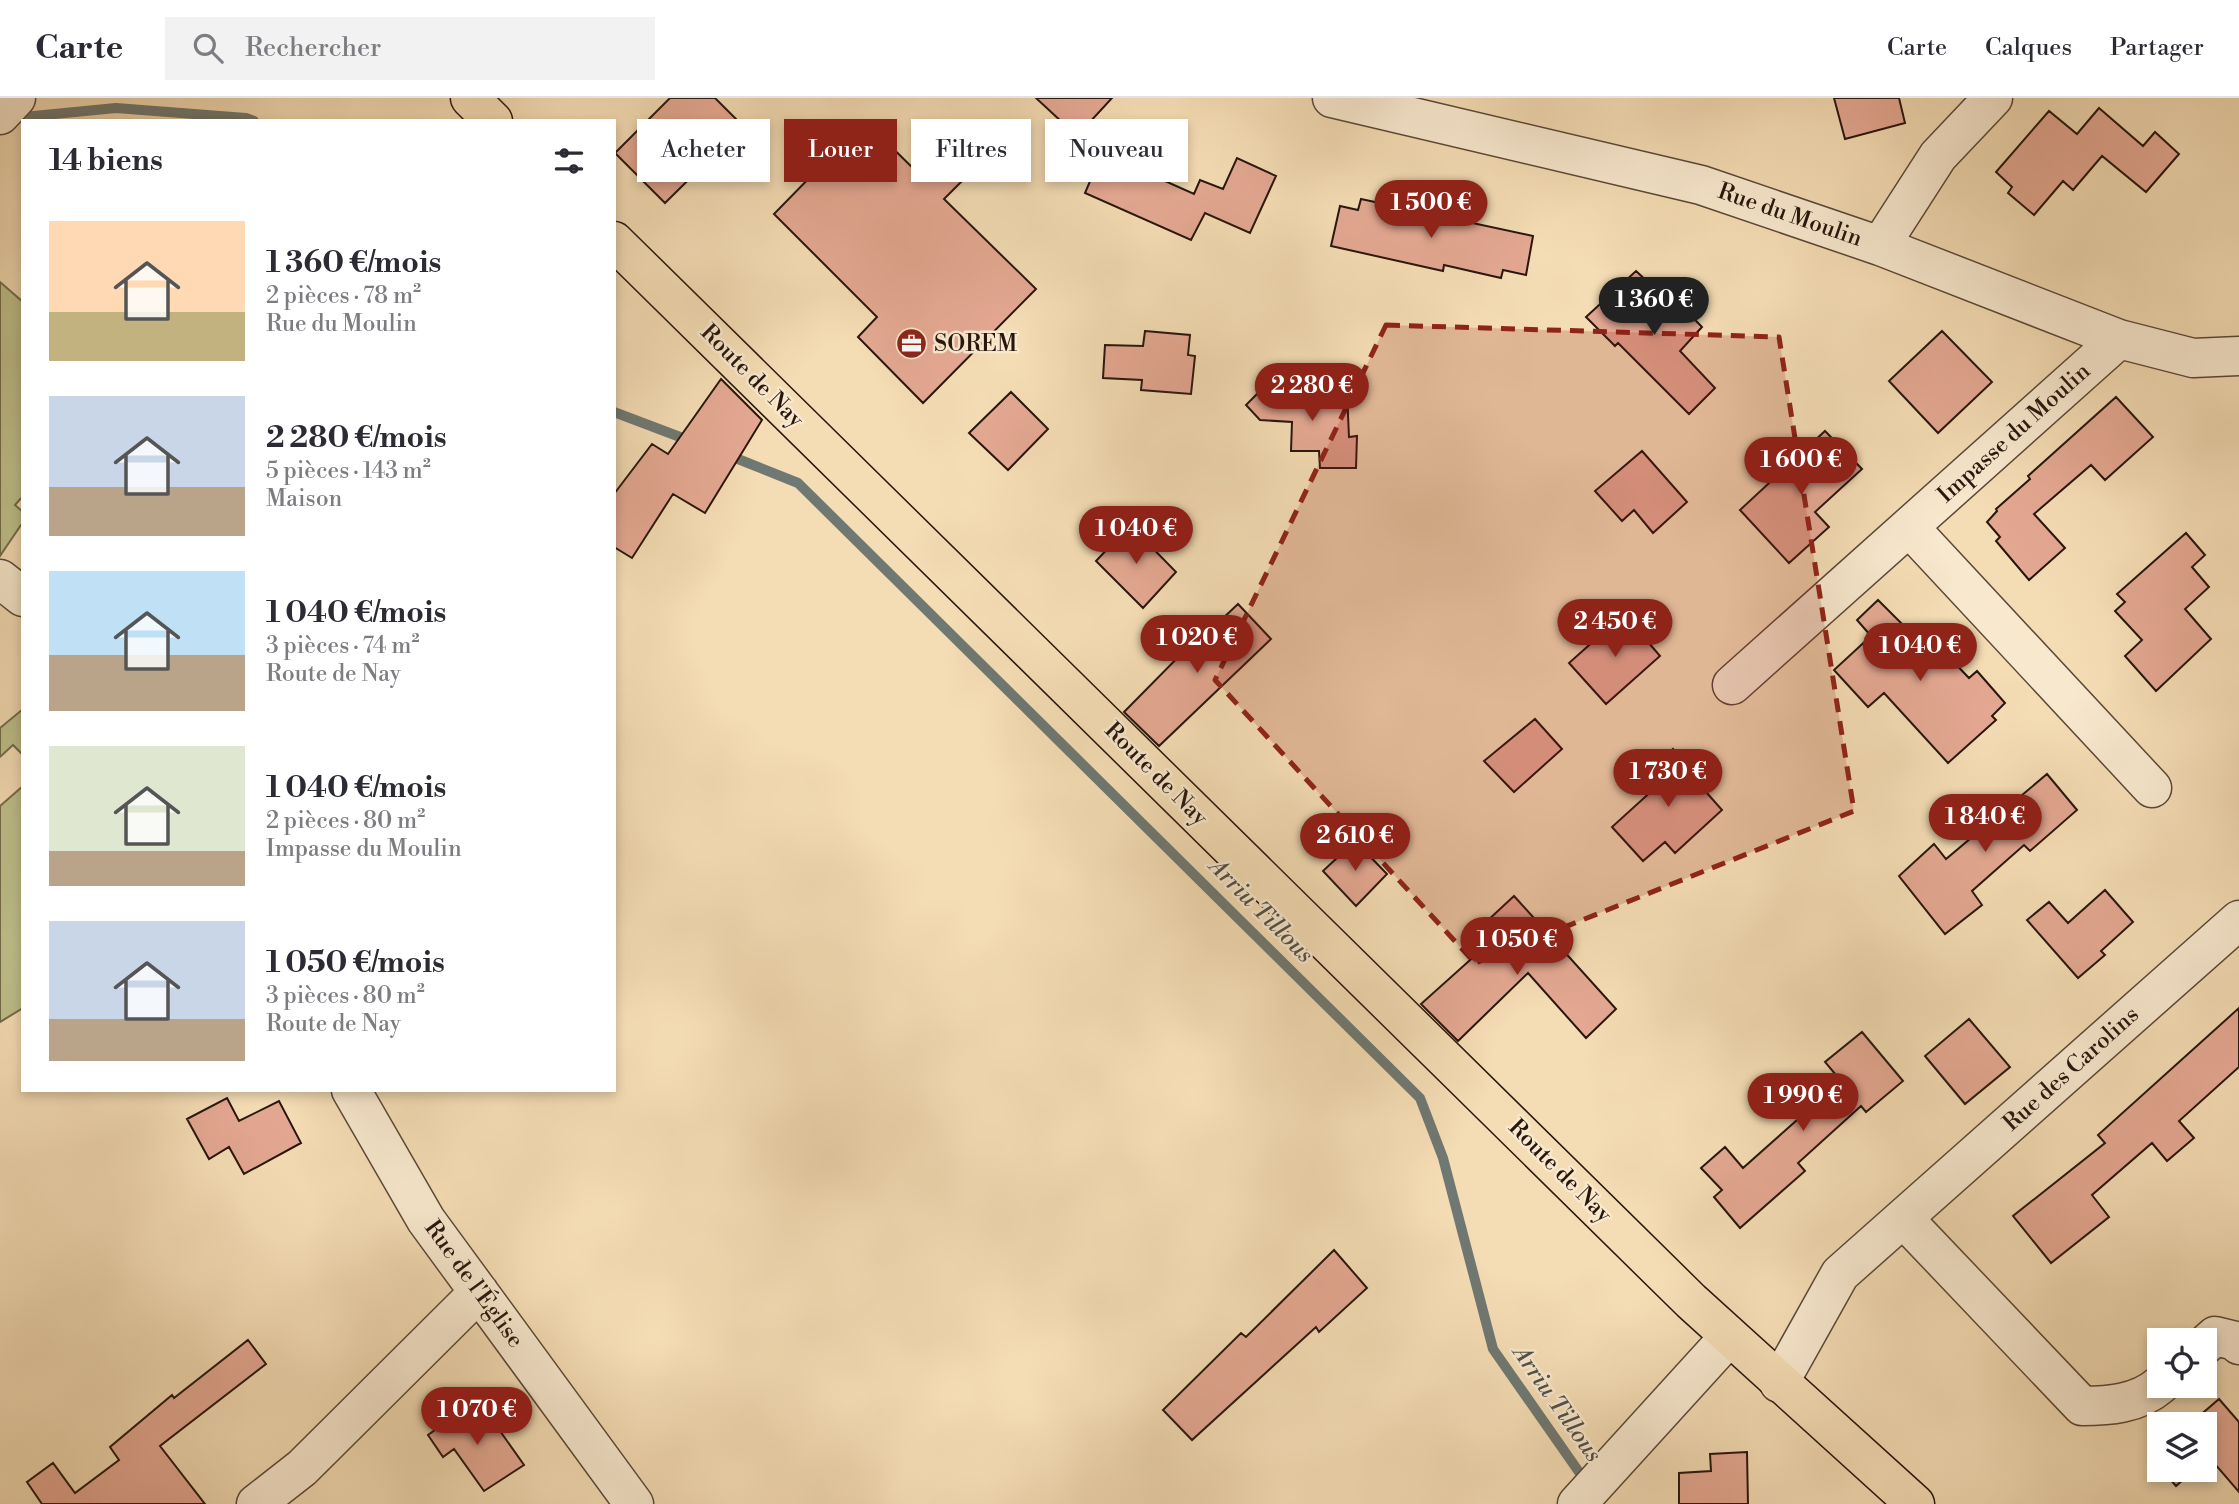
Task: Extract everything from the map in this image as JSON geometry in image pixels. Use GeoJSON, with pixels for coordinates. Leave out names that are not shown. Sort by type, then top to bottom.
{"type":"FeatureCollection","features":[{"type":"Feature","properties":{"kind":"main road"},"geometry":{"type":"LineString","coordinates":[[470,98],[491,119]]}},
{"type":"Feature","properties":{"kind":"main road","name":"Route de Nay"},"geometry":{"type":"LineString","coordinates":[[616,242],[1729,1337],[1915,1504]]}},
{"type":"Feature","properties":{"kind":"street"},"geometry":{"type":"LineString","coordinates":[[0,115],[16,98]]}},
{"type":"Feature","properties":{"kind":"street","name":"Rue du Moulin"},"geometry":{"type":"LineString","coordinates":[[1332,98],[1701,185],[1880,246],[2119,339],[2193,358],[2239,356]]}},
{"type":"Feature","properties":{"kind":"street"},"geometry":{"type":"LineString","coordinates":[[1880,246],[1938,156],[1993,98]]}},
{"type":"Feature","properties":{"kind":"street","name":"Impasse du Moulin"},"geometry":{"type":"LineString","coordinates":[[1732,685],[2119,339]]}},
{"type":"Feature","properties":{"kind":"street"},"geometry":{"type":"LineString","coordinates":[[1909,527],[2152,788]]}},
{"type":"Feature","properties":{"kind":"street"},"geometry":{"type":"LineString","coordinates":[[0,579],[21,595]]}},
{"type":"Feature","properties":{"kind":"street","name":"Rue des Carolins"},"geometry":{"type":"LineString","coordinates":[[1779,1383],[1840,1274],[2239,920]]}},
{"type":"Feature","properties":{"kind":"street","name":"Rue de l'Église"},"geometry":{"type":"LineString","coordinates":[[352,1092],[426,1220],[634,1504]]}},
{"type":"Feature","properties":{"kind":"street"},"geometry":{"type":"LineString","coordinates":[[1903,1219],[2082,1406],[2113,1406],[2147,1394]]}},
{"type":"Feature","properties":{"kind":"street"},"geometry":{"type":"LineString","coordinates":[[256,1504],[302,1468],[479,1292]]}},
{"type":"Feature","properties":{"kind":"street"},"geometry":{"type":"LineString","coordinates":[[2217,1336],[2236,1341],[2239,1345]]}},
{"type":"Feature","properties":{"kind":"street"},"geometry":{"type":"LineString","coordinates":[[1577,1504],[1729,1337]]}},
{"type":"Feature","properties":{"kind":"highlighted area"},"geometry":{"type":"Polygon","coordinates":[[[1386,325],[1779,337],[1854,811],[1475,963],[1215,680],[1386,325]]]}},
{"type":"Feature","properties":{"kind":"green space"},"geometry":{"type":"Polygon","coordinates":[[[0,282],[21,300],[21,498],[15,505],[21,510],[21,525],[0,556],[0,282]]]}},
{"type":"Feature","properties":{"kind":"green space"},"geometry":{"type":"Polygon","coordinates":[[[21,711],[21,753],[13,745],[0,757],[0,728],[21,711]]]}},
{"type":"Feature","properties":{"kind":"green space"},"geometry":{"type":"Polygon","coordinates":[[[21,788],[21,1009],[0,1022],[0,806],[21,788]]]}},
{"type":"Feature","properties":{"kind":"building"},"geometry":{"type":"Polygon","coordinates":[[[670,98],[715,98],[736,119],[649,119],[670,98]]]}},
{"type":"Feature","properties":{"kind":"building"},"geometry":{"type":"Polygon","coordinates":[[[1036,98],[1112,98],[1093,119],[1059,119],[1036,98]]]}},
{"type":"Feature","properties":{"kind":"building"},"geometry":{"type":"Polygon","coordinates":[[[1834,98],[1899,98],[1905,123],[1845,139],[1834,98]]]}},
{"type":"Feature","properties":{"kind":"building"},"geometry":{"type":"Polygon","coordinates":[[[2099,108],[2143,146],[2155,132],[2179,154],[2146,192],[2102,156],[2073,190],[2063,181],[2034,215],[2008,193],[2012,187],[1996,172],[2049,111],[2077,134],[2099,108]]]}},
{"type":"Feature","properties":{"kind":"building"},"geometry":{"type":"Polygon","coordinates":[[[637,131],[637,175],[616,152],[637,131]]]}},
{"type":"Feature","properties":{"kind":"building"},"geometry":{"type":"Polygon","coordinates":[[[897,152],[911,166],[911,182],[961,182],[944,199],[1036,289],[923,403],[858,337],[877,317],[774,214],[805,182],[897,182],[897,152]]]}},
{"type":"Feature","properties":{"kind":"building"},"geometry":{"type":"Polygon","coordinates":[[[1237,158],[1276,176],[1250,233],[1205,213],[1191,240],[1085,193],[1090,182],[1167,182],[1194,194],[1200,180],[1223,189],[1237,158]]]}},
{"type":"Feature","properties":{"kind":"building"},"geometry":{"type":"Polygon","coordinates":[[[644,182],[686,182],[665,203],[644,182]]]}},
{"type":"Feature","properties":{"kind":"building"},"geometry":{"type":"Polygon","coordinates":[[[1361,199],[1533,236],[1526,275],[1503,270],[1501,278],[1444,265],[1443,271],[1331,246],[1340,206],[1358,210],[1361,199]]]}},
{"type":"Feature","properties":{"kind":"building"},"geometry":{"type":"Polygon","coordinates":[[[1636,271],[1664,297],[1669,293],[1702,327],[1680,351],[1715,388],[1689,414],[1618,343],[1615,346],[1586,317],[1636,271]]]}},
{"type":"Feature","properties":{"kind":"building"},"geometry":{"type":"Polygon","coordinates":[[[1145,331],[1190,335],[1188,355],[1195,356],[1191,394],[1141,390],[1142,380],[1103,378],[1105,345],[1143,346],[1145,331]]]}},
{"type":"Feature","properties":{"kind":"building"},"geometry":{"type":"Polygon","coordinates":[[[1942,331],[1992,382],[1938,433],[1889,381],[1942,331]]]}},
{"type":"Feature","properties":{"kind":"building"},"geometry":{"type":"Polygon","coordinates":[[[721,379],[762,420],[705,513],[673,494],[632,558],[616,548],[616,491],[652,444],[668,454],[721,379]]]}},
{"type":"Feature","properties":{"kind":"building"},"geometry":{"type":"Polygon","coordinates":[[[1267,384],[1276,393],[1347,392],[1349,437],[1357,436],[1356,468],[1320,468],[1319,451],[1291,451],[1292,422],[1260,420],[1246,405],[1267,384]]]}},
{"type":"Feature","properties":{"kind":"building"},"geometry":{"type":"Polygon","coordinates":[[[1011,392],[1048,429],[1008,470],[969,433],[1011,392]]]}},
{"type":"Feature","properties":{"kind":"building"},"geometry":{"type":"Polygon","coordinates":[[[2116,397],[2153,437],[2105,480],[2091,465],[2034,514],[2065,548],[2029,580],[1996,541],[2000,537],[1987,522],[1996,509],[2030,479],[2028,476],[2116,397]]]}},
{"type":"Feature","properties":{"kind":"building"},"geometry":{"type":"Polygon","coordinates":[[[1825,431],[1862,469],[1815,512],[1829,527],[1789,563],[1740,510],[1825,431]]]}},
{"type":"Feature","properties":{"kind":"building"},"geometry":{"type":"Polygon","coordinates":[[[1642,451],[1687,502],[1653,533],[1634,510],[1622,521],[1595,491],[1642,451]]]}},
{"type":"Feature","properties":{"kind":"building"},"geometry":{"type":"Polygon","coordinates":[[[1130,525],[1176,572],[1143,608],[1096,561],[1130,525]]]}},
{"type":"Feature","properties":{"kind":"building"},"geometry":{"type":"Polygon","coordinates":[[[2186,533],[2205,555],[2192,567],[2209,587],[2185,609],[2211,639],[2156,691],[2125,656],[2142,640],[2115,611],[2125,602],[2117,594],[2186,533]]]}},
{"type":"Feature","properties":{"kind":"building"},"geometry":{"type":"Polygon","coordinates":[[[1878,600],[1913,635],[1921,628],[1969,678],[1977,671],[2005,703],[1992,716],[1996,720],[1948,763],[1884,693],[1868,707],[1834,670],[1871,636],[1857,620],[1878,600]]]}},
{"type":"Feature","properties":{"kind":"building"},"geometry":{"type":"Polygon","coordinates":[[[1238,604],[1271,639],[1159,746],[1124,712],[1196,639],[1198,642],[1238,604]]]}},
{"type":"Feature","properties":{"kind":"building"},"geometry":{"type":"Polygon","coordinates":[[[1624,614],[1660,656],[1606,704],[1569,663],[1624,614]]]}},
{"type":"Feature","properties":{"kind":"building"},"geometry":{"type":"Polygon","coordinates":[[[1535,719],[1562,749],[1514,792],[1484,761],[1535,719]]]}},
{"type":"Feature","properties":{"kind":"building"},"geometry":{"type":"Polygon","coordinates":[[[1673,749],[1693,771],[1690,774],[1722,810],[1675,853],[1665,842],[1643,861],[1612,827],[1655,788],[1643,775],[1673,749]]]}},
{"type":"Feature","properties":{"kind":"building"},"geometry":{"type":"Polygon","coordinates":[[[2047,774],[2077,810],[2030,851],[2024,845],[1972,891],[1982,905],[1945,934],[1899,876],[1934,844],[1946,859],[2047,774]]]}},
{"type":"Feature","properties":{"kind":"building"},"geometry":{"type":"Polygon","coordinates":[[[1355,841],[1387,874],[1356,906],[1323,871],[1355,841]]]}},
{"type":"Feature","properties":{"kind":"building"},"geometry":{"type":"Polygon","coordinates":[[[2105,890],[2133,922],[2101,951],[2105,955],[2078,978],[2027,920],[2049,902],[2068,923],[2105,890]]]}},
{"type":"Feature","properties":{"kind":"building"},"geometry":{"type":"Polygon","coordinates":[[[1514,896],[1616,1009],[1586,1038],[1528,973],[1458,1041],[1421,1004],[1498,935],[1486,922],[1514,896]]]}},
{"type":"Feature","properties":{"kind":"building"},"geometry":{"type":"Polygon","coordinates":[[[2239,1008],[2239,1067],[2179,1121],[2194,1138],[2167,1161],[2152,1143],[2092,1195],[2109,1217],[2051,1263],[2013,1216],[2105,1143],[2098,1135],[2239,1008]]]}},
{"type":"Feature","properties":{"kind":"building"},"geometry":{"type":"Polygon","coordinates":[[[1969,1019],[2010,1067],[1965,1104],[1925,1056],[1969,1019]]]}},
{"type":"Feature","properties":{"kind":"building"},"geometry":{"type":"Polygon","coordinates":[[[1862,1032],[1903,1081],[1866,1112],[1861,1106],[1798,1163],[1805,1171],[1740,1228],[1714,1197],[1722,1190],[1701,1168],[1725,1147],[1743,1168],[1841,1081],[1825,1062],[1862,1032]]]}},
{"type":"Feature","properties":{"kind":"building"},"geometry":{"type":"Polygon","coordinates":[[[227,1098],[239,1121],[279,1101],[301,1143],[244,1174],[229,1147],[209,1159],[187,1119],[227,1098]]]}},
{"type":"Feature","properties":{"kind":"building"},"geometry":{"type":"Polygon","coordinates":[[[1334,1250],[1367,1288],[1319,1332],[1316,1327],[1192,1440],[1163,1410],[1241,1333],[1246,1337],[1334,1250]]]}},
{"type":"Feature","properties":{"kind":"building"},"geometry":{"type":"Polygon","coordinates":[[[248,1340],[266,1364],[160,1446],[205,1504],[42,1504],[27,1482],[53,1463],[75,1493],[119,1460],[110,1447],[172,1395],[174,1398],[248,1340]]]}},
{"type":"Feature","properties":{"kind":"building"},"geometry":{"type":"Polygon","coordinates":[[[2219,1399],[2239,1422],[2239,1492],[2217,1466],[2217,1412],[2204,1412],[2219,1399]]]}},
{"type":"Feature","properties":{"kind":"building"},"geometry":{"type":"Polygon","coordinates":[[[470,1405],[485,1426],[493,1421],[524,1465],[484,1491],[454,1449],[443,1457],[428,1435],[470,1405]]]}},
{"type":"Feature","properties":{"kind":"building"},"geometry":{"type":"Polygon","coordinates":[[[1747,1452],[1748,1504],[1679,1504],[1679,1473],[1711,1471],[1710,1454],[1747,1452]]]}},
{"type":"Feature","properties":{"kind":"waterway","name":"Arriu Tillous"},"geometry":{"type":"LineString","coordinates":[[13,118],[116,108],[249,119]]}},
{"type":"Feature","properties":{"kind":"waterway","name":"Arriu Tillous"},"geometry":{"type":"LineString","coordinates":[[616,413],[680,437]]}},
{"type":"Feature","properties":{"kind":"waterway","name":"Arriu Tillous"},"geometry":{"type":"LineString","coordinates":[[738,459],[798,483],[1420,1098],[1443,1158],[1493,1349],[1586,1482]]}},
{"type":"Feature","properties":{"kind":"place","name":"SOREM"},"geometry":{"type":"Point","coordinates":[911,344]}}]}
